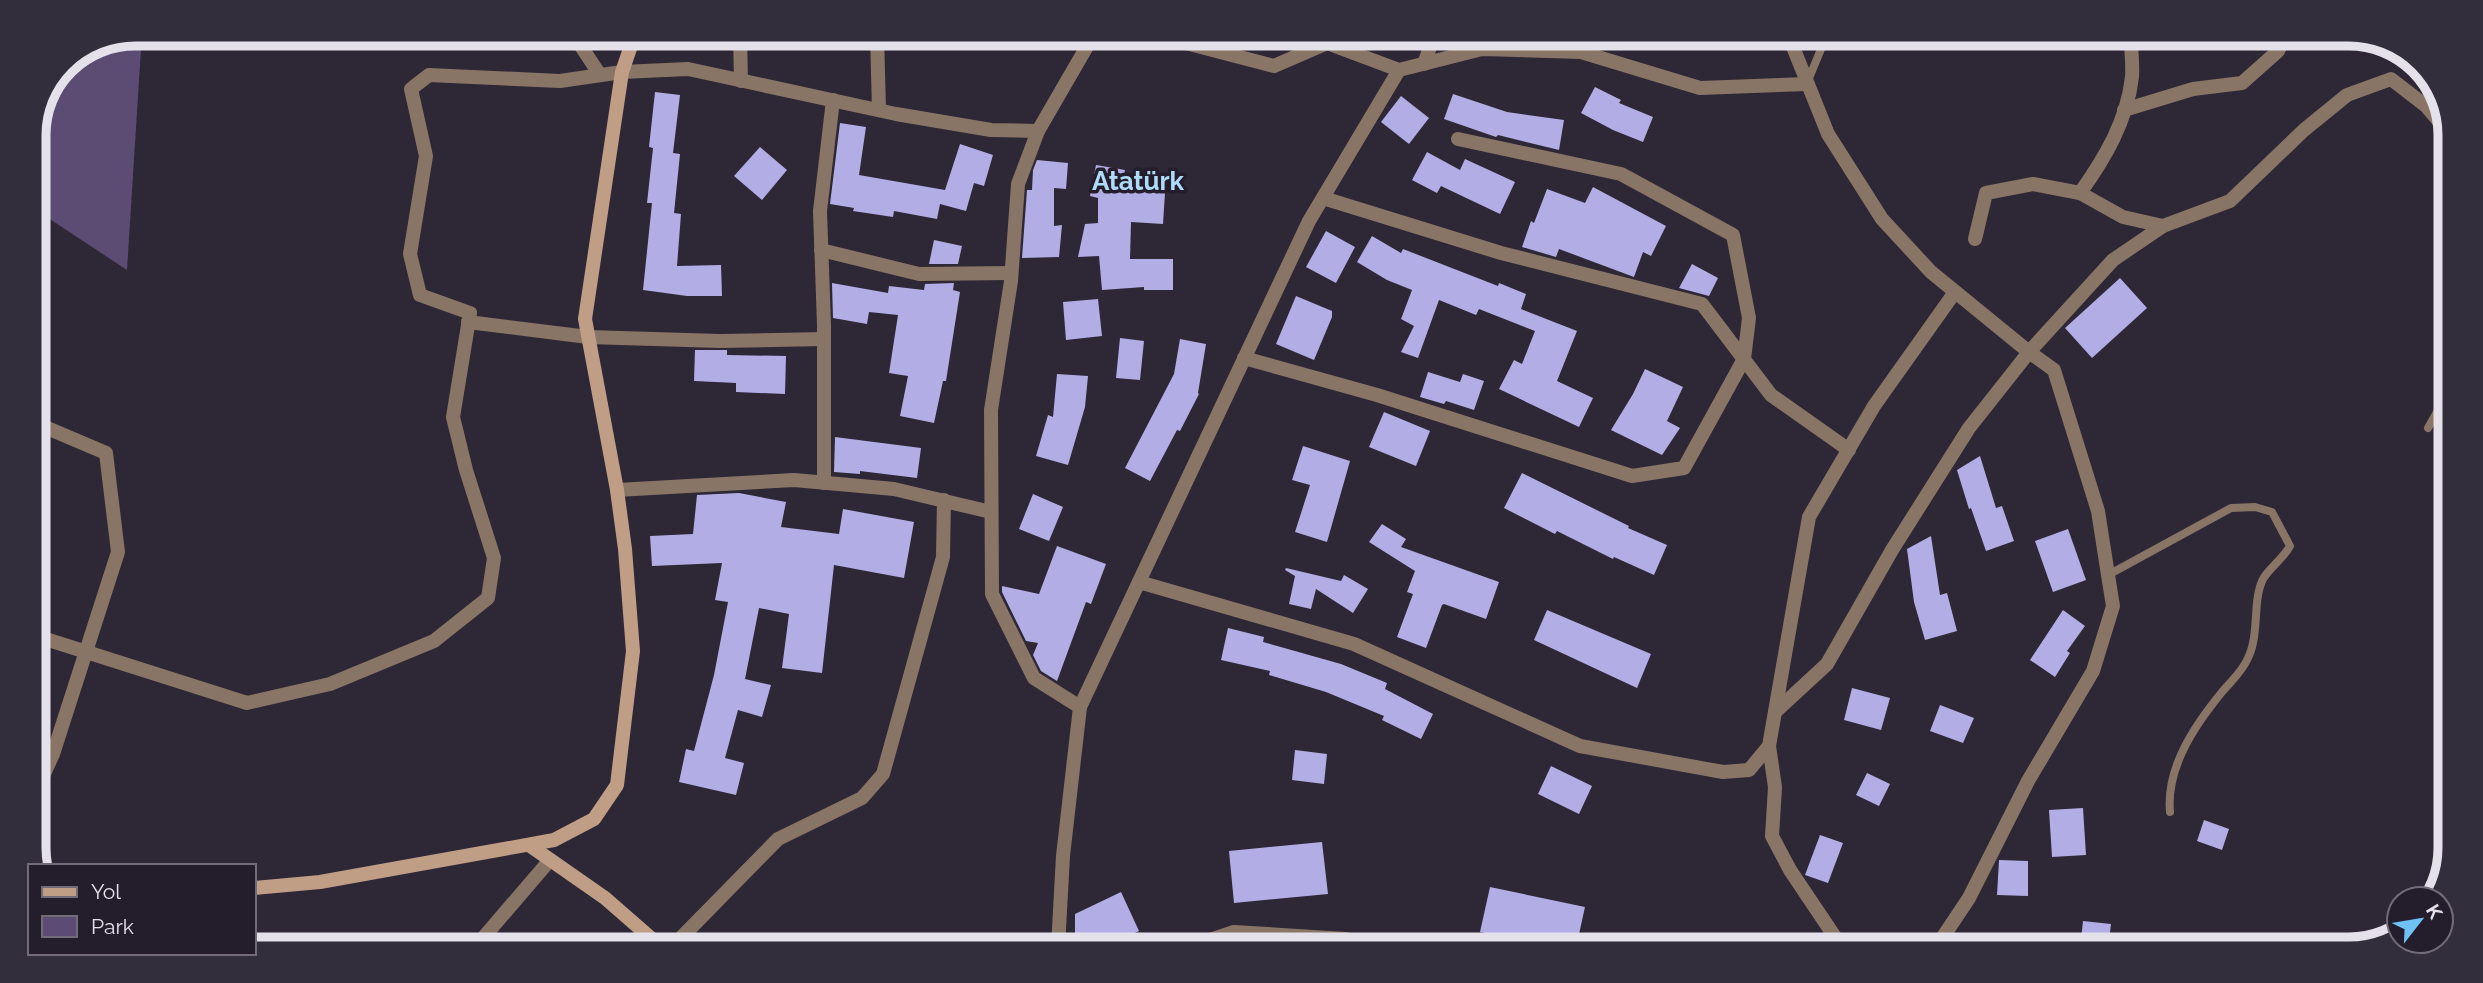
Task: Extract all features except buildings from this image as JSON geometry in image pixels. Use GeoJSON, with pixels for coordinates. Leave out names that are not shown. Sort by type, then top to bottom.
{"type":"FeatureCollection","features":[{"type":"Feature","properties":{"kind":"main road"},"geometry":{"type":"LineString","coordinates":[[256,888],[320,882],[554,840],[594,818],[617,785],[633,650],[617,490],[585,319],[622,72],[631,45]]}},
{"type":"Feature","properties":{"kind":"main road"},"geometry":{"type":"LineString","coordinates":[[529,845],[605,898],[650,937]]}},
{"type":"Feature","properties":{"kind":"street"},"geometry":{"type":"LineString","coordinates":[[580,45],[600,75]]}},
{"type":"Feature","properties":{"kind":"street"},"geometry":{"type":"LineString","coordinates":[[740,45],[741,81]]}},
{"type":"Feature","properties":{"kind":"street"},"geometry":{"type":"LineString","coordinates":[[877,45],[879,110]]}},
{"type":"Feature","properties":{"kind":"street"},"geometry":{"type":"LineString","coordinates":[[1080,707],[1034,678],[992,594],[991,410],[1011,273],[1018,184],[1038,131],[1087,45]]}},
{"type":"Feature","properties":{"kind":"street"},"geometry":{"type":"LineString","coordinates":[[1194,45],[1274,66],[1322,45]]}},
{"type":"Feature","properties":{"kind":"street"},"geometry":{"type":"LineString","coordinates":[[1332,45],[1399,70],[1482,49],[1581,51],[1700,88],[1807,84]]}},
{"type":"Feature","properties":{"kind":"street"},"geometry":{"type":"LineString","coordinates":[[1424,64],[1431,45]]}},
{"type":"Feature","properties":{"kind":"street"},"geometry":{"type":"LineString","coordinates":[[1792,45],[1828,134],[1882,219],[1931,272],[2054,370],[2098,511],[2113,606],[2093,671],[2028,781],[1969,898],[1943,937]]}},
{"type":"Feature","properties":{"kind":"street"},"geometry":{"type":"LineString","coordinates":[[2080,192],[2104,160],[2120,125],[2132,77],[2131,45]]}},
{"type":"Feature","properties":{"kind":"street"},"geometry":{"type":"LineString","coordinates":[[2124,110],[2193,89],[2242,83],[2277,51],[2280,45]]}},
{"type":"Feature","properties":{"kind":"street"},"geometry":{"type":"LineString","coordinates":[[46,639],[247,703],[330,684],[434,641],[488,598],[495,558],[466,470],[453,417],[470,313],[420,295],[410,254],[426,156],[411,89],[429,75],[560,81],[622,72],[688,69],[879,110],[990,130],[1038,131]]}},
{"type":"Feature","properties":{"kind":"street"},"geometry":{"type":"LineString","coordinates":[[1059,937],[1063,856],[1080,707],[1309,221],[1399,70]]}},
{"type":"Feature","properties":{"kind":"street"},"geometry":{"type":"LineString","coordinates":[[1775,712],[1827,664],[1892,550],[1969,428],[2029,352],[2113,260],[2163,226],[2230,201],[2304,131],[2347,95],[2391,79],[2426,106],[2436,118]]}},
{"type":"Feature","properties":{"kind":"street"},"geometry":{"type":"LineString","coordinates":[[824,483],[824,339],[820,211],[833,100]]}},
{"type":"Feature","properties":{"kind":"street"},"geometry":{"type":"LineString","coordinates":[[1244,358],[1377,395],[1632,476],[1684,468],[1744,359],[1749,318],[1733,234],[1621,174],[1458,139]]}},
{"type":"Feature","properties":{"kind":"street"},"geometry":{"type":"LineString","coordinates":[[1975,239],[1986,192],[2033,184],[2080,192],[2123,217],[2163,226]]}},
{"type":"Feature","properties":{"kind":"street"},"geometry":{"type":"LineString","coordinates":[[1323,198],[1501,253],[1702,304],[1771,395],[1849,450]]}},
{"type":"Feature","properties":{"kind":"street"},"geometry":{"type":"LineString","coordinates":[[821,250],[919,274],[1011,273]]}},
{"type":"Feature","properties":{"kind":"street"},"geometry":{"type":"LineString","coordinates":[[1836,937],[1790,870],[1772,836],[1775,788],[1769,746],[1809,517],[1874,406],[1955,292]]}},
{"type":"Feature","properties":{"kind":"street"},"geometry":{"type":"LineString","coordinates":[[468,323],[589,337],[720,341],[824,339]]}},
{"type":"Feature","properties":{"kind":"street"},"geometry":{"type":"LineString","coordinates":[[45,427],[106,453],[118,552],[46,770]]}},
{"type":"Feature","properties":{"kind":"street"},"geometry":{"type":"LineString","coordinates":[[617,490],[794,480],[894,489],[991,512]]}},
{"type":"Feature","properties":{"kind":"street"},"geometry":{"type":"LineString","coordinates":[[682,937],[778,839],[862,799],[883,774],[943,557],[944,500]]}},
{"type":"Feature","properties":{"kind":"street"},"geometry":{"type":"LineString","coordinates":[[1139,582],[1354,644],[1580,746],[1723,772],[1749,770],[1769,746]]}},
{"type":"Feature","properties":{"kind":"street"},"geometry":{"type":"LineString","coordinates":[[484,937],[550,860]]}},
{"type":"Feature","properties":{"kind":"street"},"geometry":{"type":"LineString","coordinates":[[1219,937],[1234,932],[1314,937]]}},
{"type":"Feature","properties":{"kind":"lane"},"geometry":{"type":"LineString","coordinates":[[1807,84],[1823,45]]}},
{"type":"Feature","properties":{"kind":"lane"},"geometry":{"type":"LineString","coordinates":[[2428,428],[2437,412]]}},
{"type":"Feature","properties":{"kind":"lane"},"geometry":{"type":"LineString","coordinates":[[2108,575],[2231,508],[2255,507],[2272,512],[2290,546],[2264,579],[2258,607],[2257,630],[2242,671],[2217,699],[2185,746],[2170,786],[2170,812]]}},
{"type":"Feature","properties":{"kind":"green space"},"geometry":{"type":"Polygon","coordinates":[[[141,45],[127,270],[45,216],[45,135],[52,101],[72,72],[101,52],[117,47],[141,45]]]}},
{"type":"Feature","properties":{"kind":"district","name":"Atatürk"},"geometry":{"type":"Point","coordinates":[1138,181]}}]}
